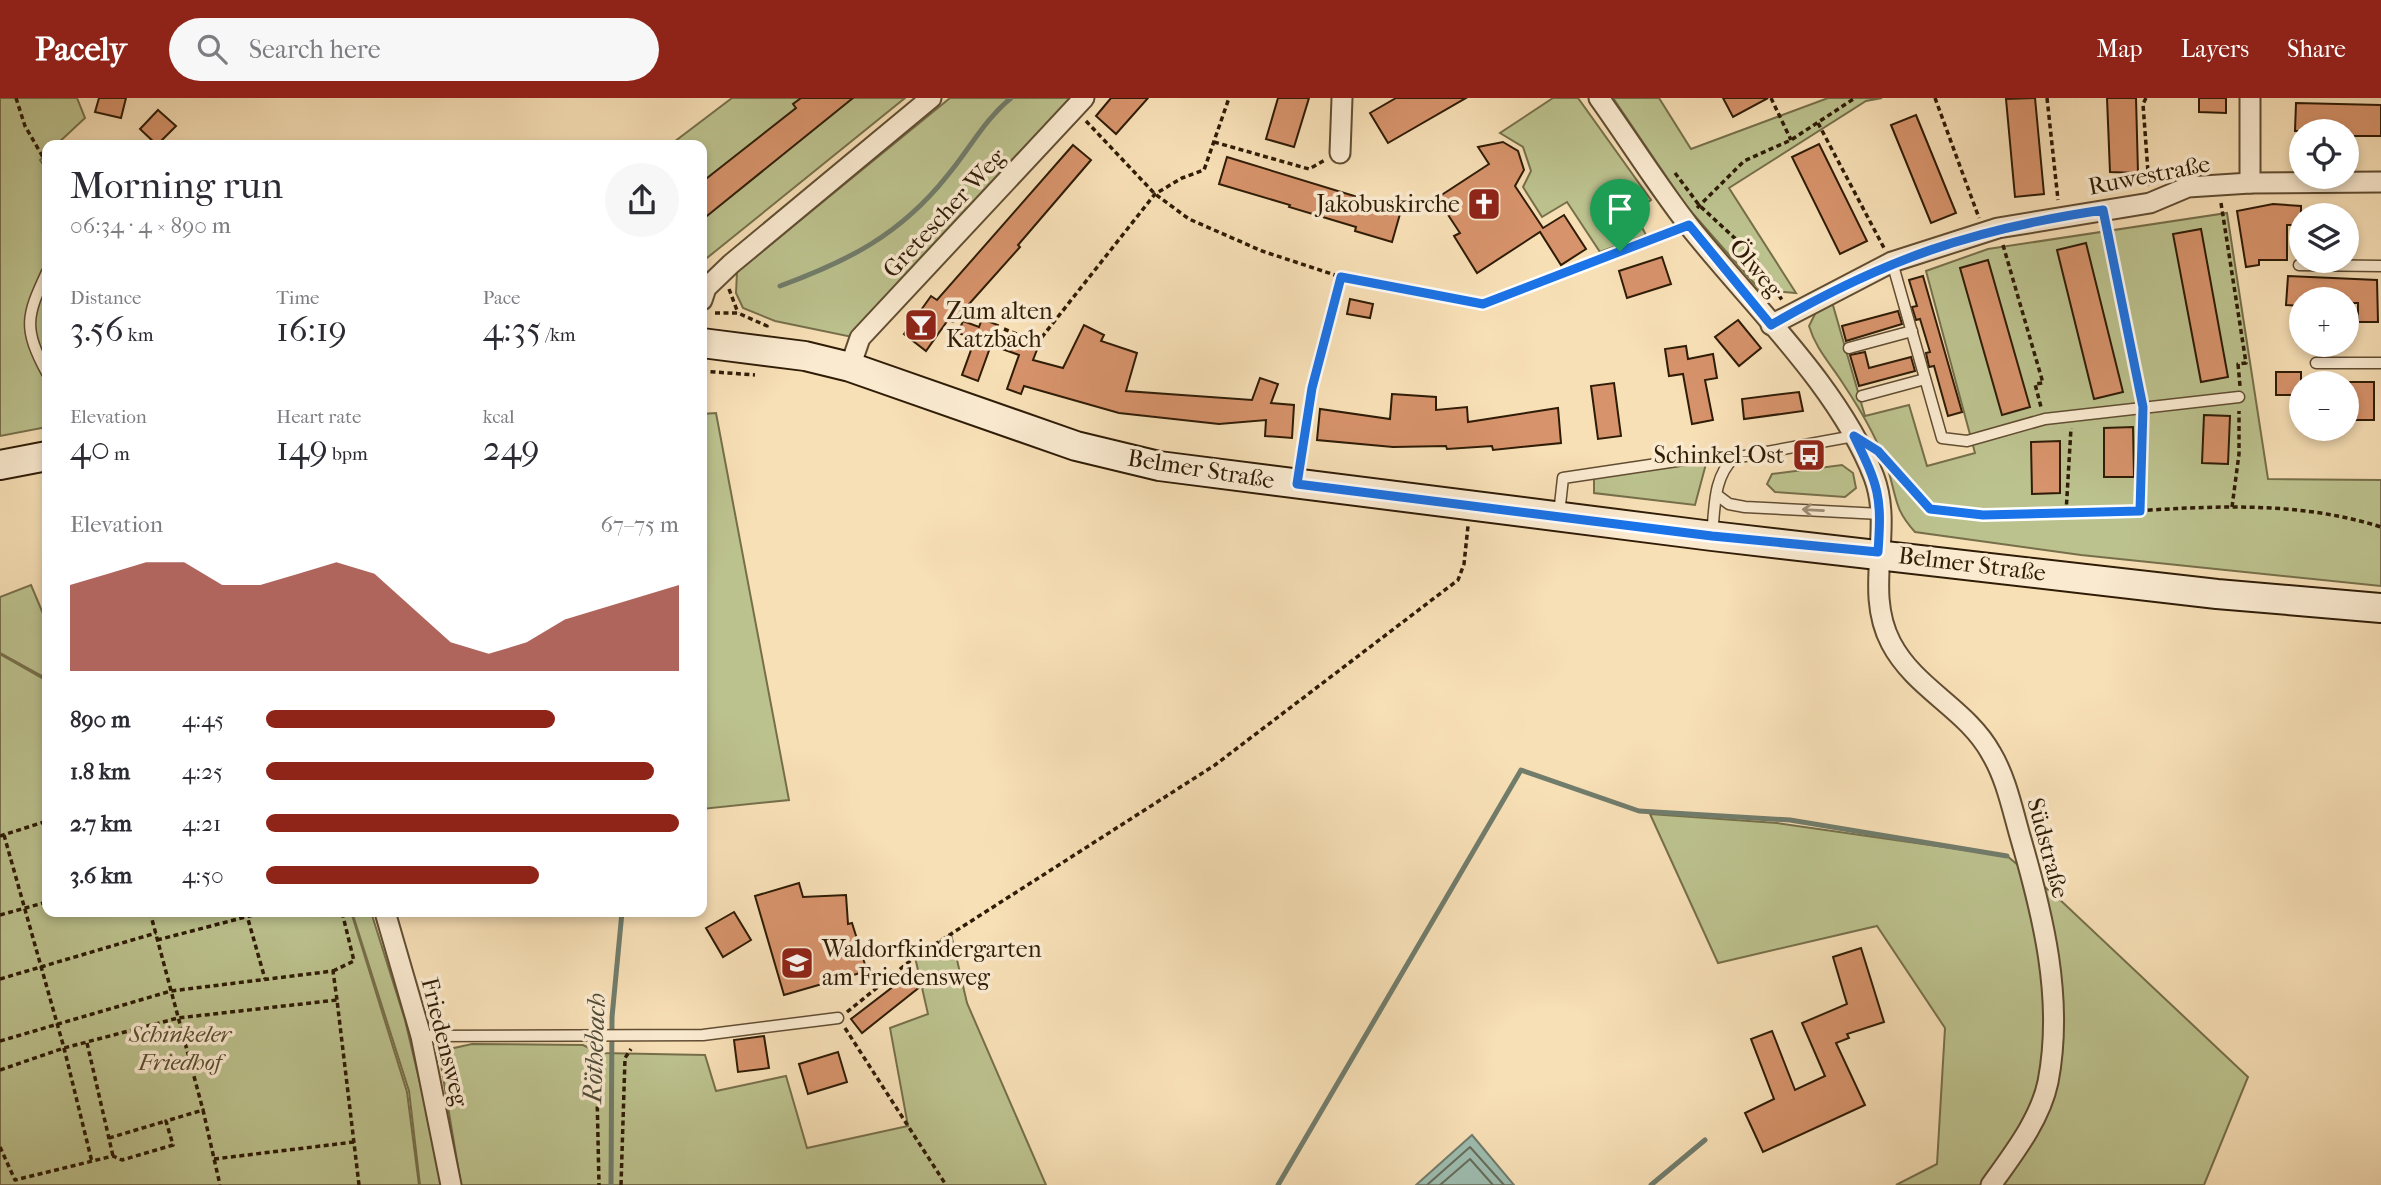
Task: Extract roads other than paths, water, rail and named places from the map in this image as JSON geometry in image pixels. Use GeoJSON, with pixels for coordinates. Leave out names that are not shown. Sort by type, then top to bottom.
{"type":"FeatureCollection","features":[{"type":"Feature","properties":{"kind":"street"},"geometry":{"type":"LineString","coordinates":[[707,287],[731,264],[931,98]]}},
{"type":"Feature","properties":{"kind":"street"},"geometry":{"type":"LineString","coordinates":[[1340,153],[1342,98]]}},
{"type":"Feature","properties":{"kind":"street","name":"Ölweg"},"geometry":{"type":"LineString","coordinates":[[1599,98],[1689,225],[1827,394],[1854,436],[1874,476],[1881,500],[1878,552]]}},
{"type":"Feature","properties":{"kind":"street"},"geometry":{"type":"LineString","coordinates":[[2250,98],[2250,183]]}},
{"type":"Feature","properties":{"kind":"street","name":"Gretescher Weg"},"geometry":{"type":"LineString","coordinates":[[850,367],[860,338],[1080,104]]}},
{"type":"Feature","properties":{"kind":"street","name":"Ruwestraße"},"geometry":{"type":"LineString","coordinates":[[1771,325],[1892,262],[1991,230],[2060,216],[2150,203],[2188,187],[2250,183],[2381,182]]}},
{"type":"Feature","properties":{"kind":"street","name":"Belmer Straße"},"geometry":{"type":"LineString","coordinates":[[707,345],[805,356],[850,367],[1076,446],[1159,466],[1712,536],[1878,552],[2217,594],[2381,608]]}},
{"type":"Feature","properties":{"kind":"street"},"geometry":{"type":"LineString","coordinates":[[0,465],[42,457]]}},
{"type":"Feature","properties":{"kind":"street","name":"Südstraße"},"geometry":{"type":"LineString","coordinates":[[1878,552],[1877,584],[1882,616],[1891,642],[1911,671],[1971,725],[1991,752],[2004,781],[2037,894],[2049,960],[2054,1024],[2048,1084],[2026,1135],[1991,1185]]}},
{"type":"Feature","properties":{"kind":"street","name":"Friedensweg"},"geometry":{"type":"LineString","coordinates":[[386,917],[421,1036],[451,1185]]}},
{"type":"Feature","properties":{"kind":"lane"},"geometry":{"type":"LineString","coordinates":[[1892,262],[1942,438],[1967,441],[2045,419],[2239,397]]}},
{"type":"Feature","properties":{"kind":"lane"},"geometry":{"type":"LineString","coordinates":[[2359,266],[2381,266]]}},
{"type":"Feature","properties":{"kind":"lane"},"geometry":{"type":"LineString","coordinates":[[42,283],[30,308],[32,346],[42,364]]}},
{"type":"Feature","properties":{"kind":"lane"},"geometry":{"type":"LineString","coordinates":[[1849,348],[1912,331]]}},
{"type":"Feature","properties":{"kind":"lane"},"geometry":{"type":"LineString","coordinates":[[2316,363],[2381,363]]}},
{"type":"Feature","properties":{"kind":"lane"},"geometry":{"type":"LineString","coordinates":[[1862,396],[1925,379]]}},
{"type":"Feature","properties":{"kind":"lane"},"geometry":{"type":"LineString","coordinates":[[1712,536],[1718,479],[1724,467],[1734,458],[1854,436]]}},
{"type":"Feature","properties":{"kind":"lane"},"geometry":{"type":"LineString","coordinates":[[1559,515],[1563,478],[1717,454]]}},
{"type":"Feature","properties":{"kind":"lane"},"geometry":{"type":"LineString","coordinates":[[1717,495],[1729,503],[1745,507],[1881,514]]}},
{"type":"Feature","properties":{"kind":"lane"},"geometry":{"type":"LineString","coordinates":[[421,1036],[704,1035],[838,1018]]}},
{"type":"Feature","properties":{"kind":"water"},"geometry":{"type":"Polygon","coordinates":[[[1472,1135],[1514,1185],[1416,1185],[1472,1135]]]}},
{"type":"Feature","properties":{"kind":"waterway"},"geometry":{"type":"LineString","coordinates":[[780,286],[850,256],[911,215],[947,176],[985,125],[1011,98]]}},
{"type":"Feature","properties":{"kind":"waterway"},"geometry":{"type":"LineString","coordinates":[[1278,1185],[1521,770],[1639,811],[1790,820],[2007,856]]}},
{"type":"Feature","properties":{"kind":"waterway","name":"Röthebach"},"geometry":{"type":"LineString","coordinates":[[611,1185],[612,1017],[622,917]]}},
{"type":"Feature","properties":{"kind":"waterway"},"geometry":{"type":"LineString","coordinates":[[1651,1185],[1705,1140]]}},
{"type":"Feature","properties":{"kind":"place","name":"Jakobuskirche"},"geometry":{"type":"Point","coordinates":[1484,204]}},
{"type":"Feature","properties":{"kind":"place","name":"Zum alten Katzbach"},"geometry":{"type":"Point","coordinates":[921,325]}},
{"type":"Feature","properties":{"kind":"place","name":"Schinkel-Ost"},"geometry":{"type":"Point","coordinates":[1809,455]}},
{"type":"Feature","properties":{"kind":"place","name":"Waldorfkindergarten am Friedensweg"},"geometry":{"type":"Point","coordinates":[797,963]}},
{"type":"Feature","properties":{"kind":"park label","name":"Schinkeler Friedhof"},"geometry":{"type":"Point","coordinates":[180,1048]}}]}
